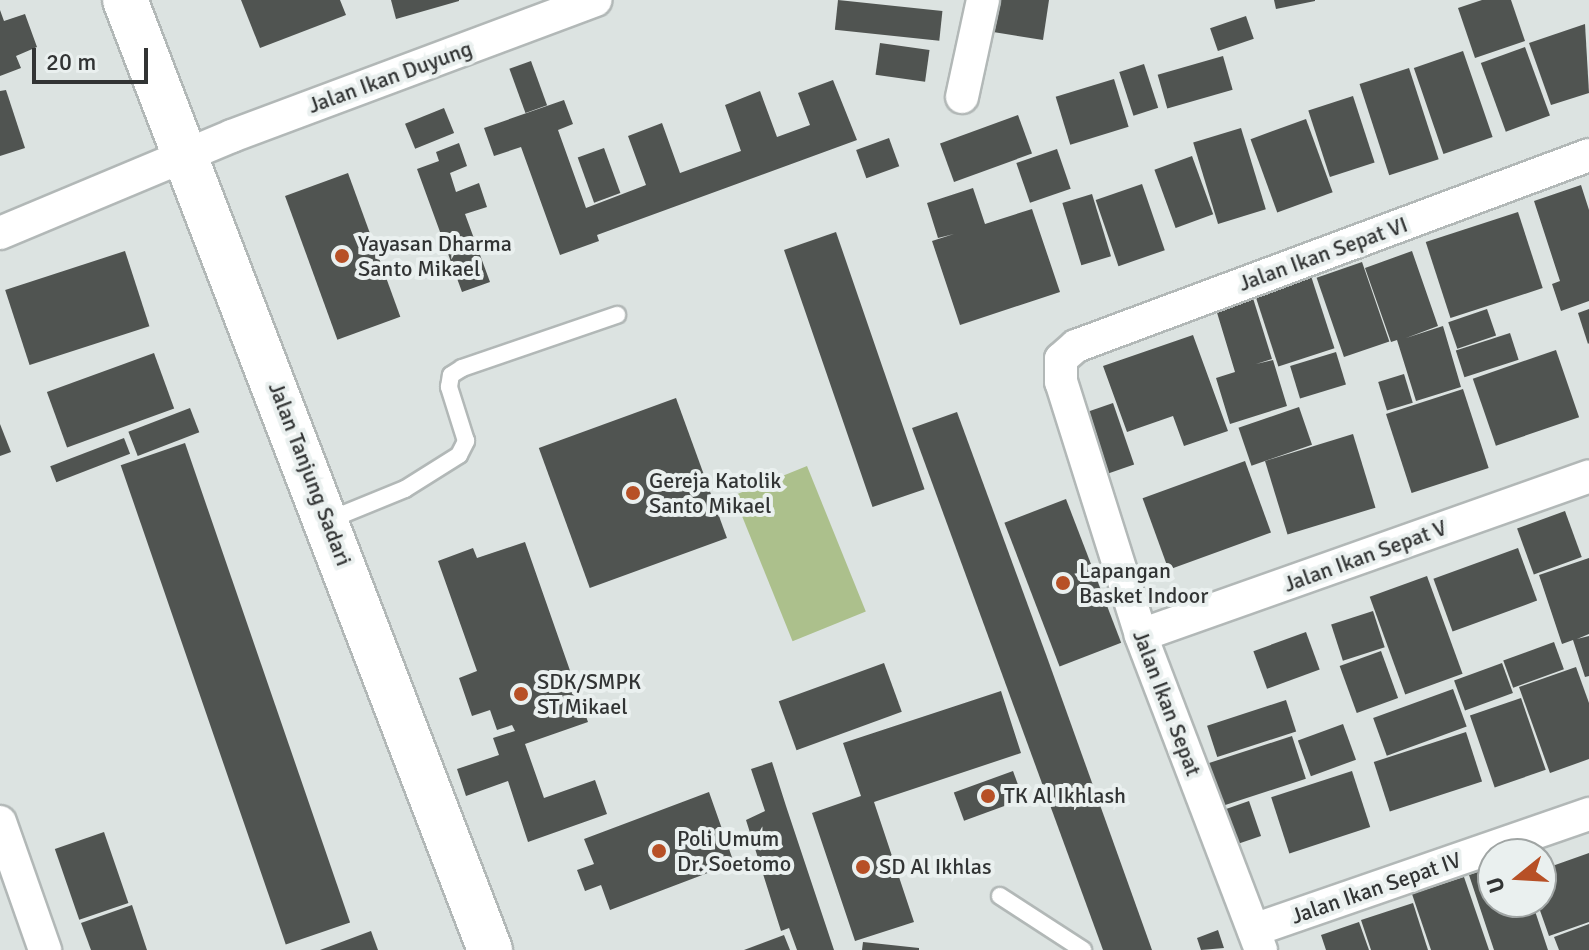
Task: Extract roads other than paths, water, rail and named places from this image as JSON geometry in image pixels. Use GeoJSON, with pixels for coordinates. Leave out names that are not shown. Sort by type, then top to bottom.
{"type":"FeatureCollection","features":[{"type":"Feature","properties":{"kind":"street","name":"Jalan Tanjung Sadari"},"geometry":{"type":"LineString","coordinates":[[125,0],[329,520],[490,950]]}},
{"type":"Feature","properties":{"kind":"street","name":"Jalan Ikan Duyung"},"geometry":{"type":"LineString","coordinates":[[0,233],[186,157],[596,0]]}},
{"type":"Feature","properties":{"kind":"street"},"geometry":{"type":"LineString","coordinates":[[962,97],[983,0]]}},
{"type":"Feature","properties":{"kind":"street","name":"Jalan Ikan Sepat VI"},"geometry":{"type":"LineString","coordinates":[[1061,359],[1076,346],[1589,155]]}},
{"type":"Feature","properties":{"kind":"street","name":"Jalan Ikan Sepat"},"geometry":{"type":"LineString","coordinates":[[1061,359],[1061,382],[1141,635],[1258,940]]}},
{"type":"Feature","properties":{"kind":"street","name":"Jalan Ikan Sepat V"},"geometry":{"type":"LineString","coordinates":[[1141,635],[1589,476]]}},
{"type":"Feature","properties":{"kind":"street","name":"Jalan Ikan Sepat IV"},"geometry":{"type":"LineString","coordinates":[[1258,940],[1589,814]]}},
{"type":"Feature","properties":{"kind":"street"},"geometry":{"type":"LineString","coordinates":[[0,822],[45,950]]}},
{"type":"Feature","properties":{"kind":"lane"},"geometry":{"type":"LineString","coordinates":[[329,520],[405,489],[459,455],[466,441],[449,387],[451,375],[617,315]]}},
{"type":"Feature","properties":{"kind":"lane"},"geometry":{"type":"LineString","coordinates":[[1000,896],[1083,950]]}},
{"type":"Feature","properties":{"kind":"place","name":"Yayasan Dharma Santo Mikael"},"geometry":{"type":"Point","coordinates":[342,256]}},
{"type":"Feature","properties":{"kind":"place","name":"Gereja Katolik Santo Mikael"},"geometry":{"type":"Point","coordinates":[633,493]}},
{"type":"Feature","properties":{"kind":"place","name":"Lapangan Basket Indoor"},"geometry":{"type":"Point","coordinates":[1063,583]}},
{"type":"Feature","properties":{"kind":"place","name":"SDK/SMPK ST Mikael"},"geometry":{"type":"Point","coordinates":[521,694]}},
{"type":"Feature","properties":{"kind":"place","name":"TK Al Ikhlash"},"geometry":{"type":"Point","coordinates":[988,796]}},
{"type":"Feature","properties":{"kind":"place","name":"Poli Umum Dr. Soetomo"},"geometry":{"type":"Point","coordinates":[659,851]}},
{"type":"Feature","properties":{"kind":"place","name":"SD Al Ikhlas"},"geometry":{"type":"Point","coordinates":[863,867]}}]}
